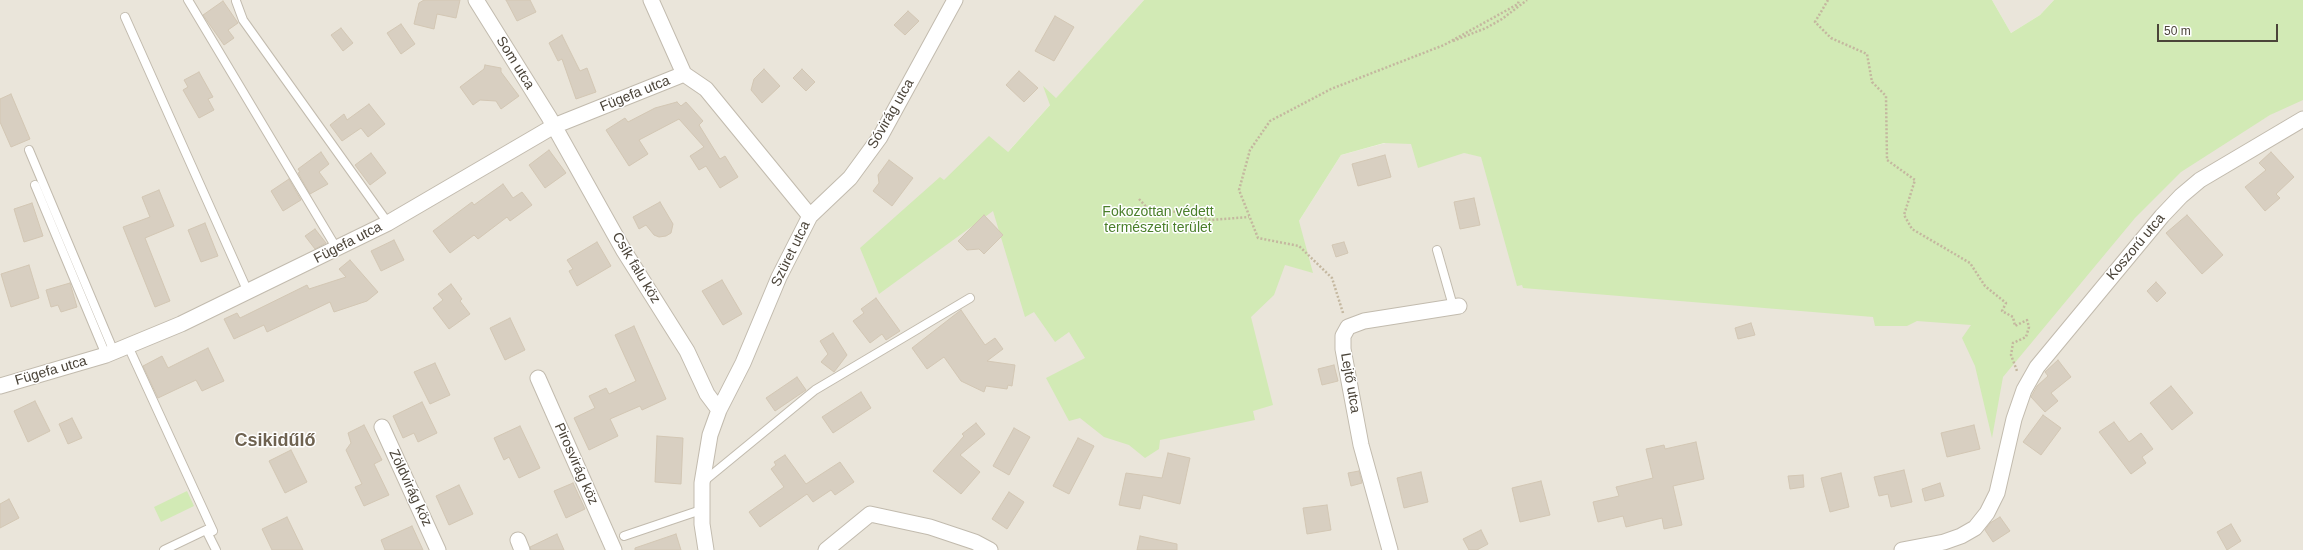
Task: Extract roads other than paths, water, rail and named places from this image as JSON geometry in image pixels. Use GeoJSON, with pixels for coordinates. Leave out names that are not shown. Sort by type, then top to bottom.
{"type":"FeatureCollection","features":[{"type":"Feature","properties":{"kind":"street","name":"Som utca"},"geometry":{"type":"LineString","coordinates":[[476,0],[554,126]]}},
{"type":"Feature","properties":{"kind":"street"},"geometry":{"type":"LineString","coordinates":[[651,0],[684,74]]}},
{"type":"Feature","properties":{"kind":"street","name":"Sóvirág utca"},"geometry":{"type":"LineString","coordinates":[[810,216],[850,178],[880,137],[955,0]]}},
{"type":"Feature","properties":{"kind":"street","name":"Fügefa utca"},"geometry":{"type":"LineString","coordinates":[[0,386],[110,354],[181,324],[388,223],[554,126],[684,74]]}},
{"type":"Feature","properties":{"kind":"street","name":"Szüret utca"},"geometry":{"type":"LineString","coordinates":[[684,74],[706,89],[810,216],[779,277],[743,363],[719,410],[710,435],[702,483],[701,510],[703,542],[706,550]]}},
{"type":"Feature","properties":{"kind":"street","name":"Koszorú utca"},"geometry":{"type":"LineString","coordinates":[[1902,550],[1944,542],[1961,536],[1975,528],[1987,513],[1997,493],[2014,419],[2024,390],[2037,367],[2162,216],[2181,196],[2200,180],[2303,119]]}},
{"type":"Feature","properties":{"kind":"street","name":"Csík falu köz"},"geometry":{"type":"LineString","coordinates":[[554,126],[624,251],[687,351],[707,394],[719,410]]}},
{"type":"Feature","properties":{"kind":"street","name":"Lejtő utca"},"geometry":{"type":"LineString","coordinates":[[1390,550],[1361,445],[1343,349],[1343,336],[1348,327],[1364,321],[1456,306]]}},
{"type":"Feature","properties":{"kind":"street","name":"Pirosvirág köz"},"geometry":{"type":"LineString","coordinates":[[538,378],[614,550]]}},
{"type":"Feature","properties":{"kind":"street","name":"Zöldvirág köz"},"geometry":{"type":"LineString","coordinates":[[382,427],[438,550]]}},
{"type":"Feature","properties":{"kind":"street"},"geometry":{"type":"LineString","coordinates":[[826,550],[870,514],[930,527],[975,542],[990,550]]}},
{"type":"Feature","properties":{"kind":"lane"},"geometry":{"type":"LineString","coordinates":[[188,0],[337,249]]}},
{"type":"Feature","properties":{"kind":"lane"},"geometry":{"type":"LineString","coordinates":[[236,1],[243,20],[388,223]]}},
{"type":"Feature","properties":{"kind":"lane"},"geometry":{"type":"LineString","coordinates":[[125,17],[248,292]]}},
{"type":"Feature","properties":{"kind":"lane"},"geometry":{"type":"LineString","coordinates":[[29,150],[110,354]]}},
{"type":"Feature","properties":{"kind":"lane"},"geometry":{"type":"LineString","coordinates":[[35,185],[110,354]]}},
{"type":"Feature","properties":{"kind":"lane"},"geometry":{"type":"LineString","coordinates":[[1437,250],[1456,306]]}},
{"type":"Feature","properties":{"kind":"lane"},"geometry":{"type":"LineString","coordinates":[[702,483],[815,390],[970,298]]}},
{"type":"Feature","properties":{"kind":"lane"},"geometry":{"type":"LineString","coordinates":[[128,346],[213,531],[208,533]]}},
{"type":"Feature","properties":{"kind":"lane"},"geometry":{"type":"LineString","coordinates":[[624,536],[701,510]]}},
{"type":"Feature","properties":{"kind":"lane"},"geometry":{"type":"LineString","coordinates":[[164,550],[206,530],[216,550]]}},
{"type":"Feature","properties":{"kind":"district","name":"Csikidűlő"},"geometry":{"type":"Point","coordinates":[275,441]}},
{"type":"Feature","properties":{"kind":"park label","name":"Fokozottan védett természeti terület"},"geometry":{"type":"Point","coordinates":[1158,220]}}]}
